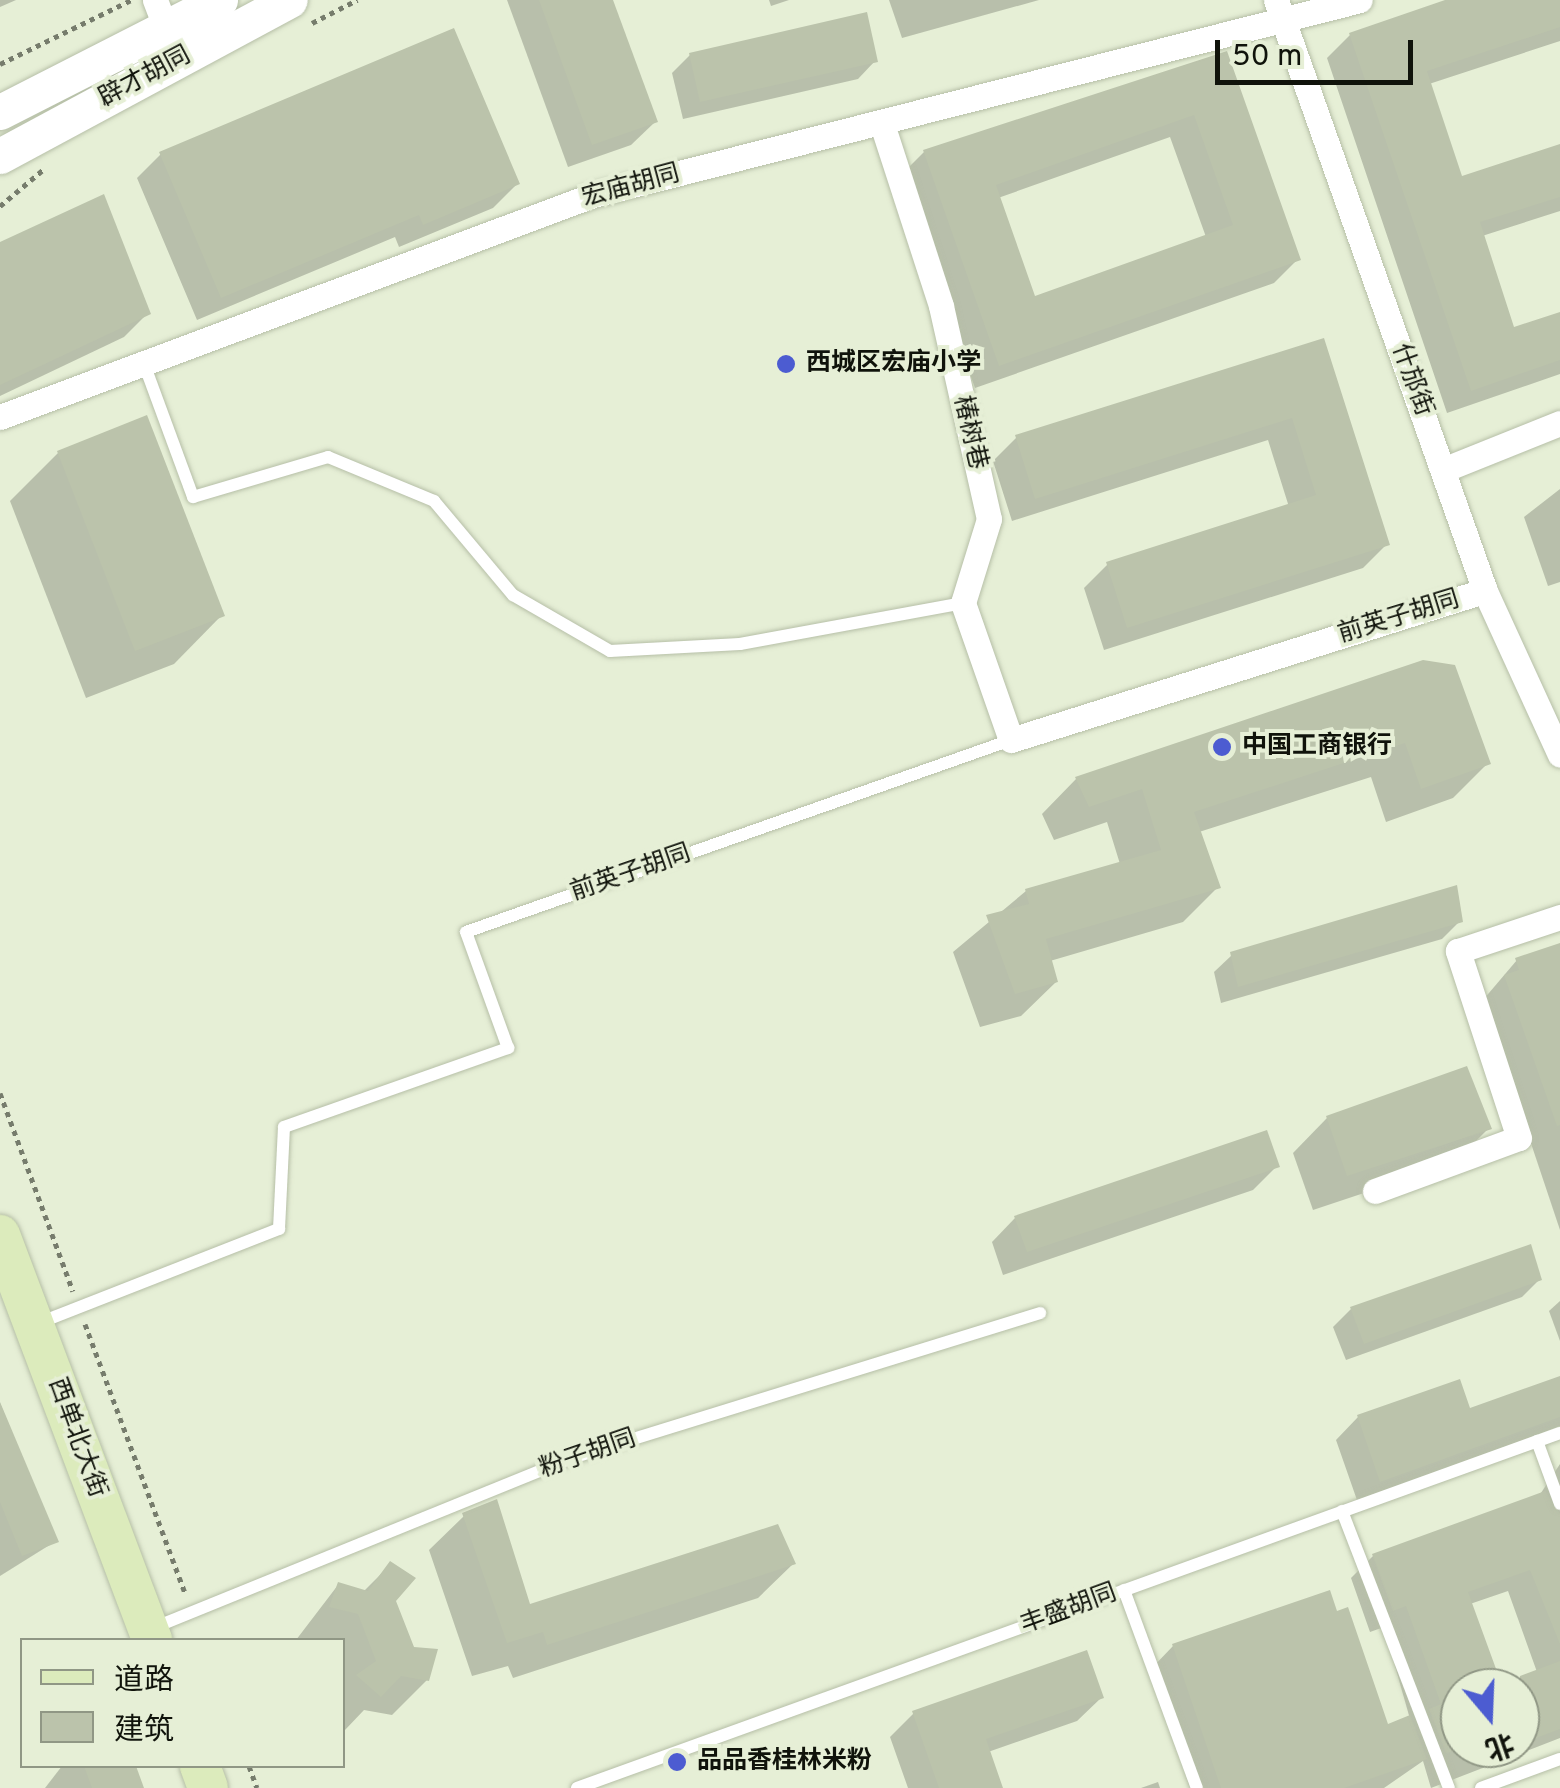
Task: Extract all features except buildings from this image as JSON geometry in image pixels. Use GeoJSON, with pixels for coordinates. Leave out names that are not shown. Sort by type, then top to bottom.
{"type":"FeatureCollection","features":[{"type":"Feature","properties":{"kind":"main road","name":"辟才胡同"},"geometry":{"type":"LineString","coordinates":[[0,112],[160,15],[220,0]]}},
{"type":"Feature","properties":{"kind":"main road","name":"辟才胡同"},"geometry":{"type":"LineString","coordinates":[[0,156],[290,0]]}},
{"type":"Feature","properties":{"kind":"main road","name":"西单北大街"},"geometry":{"type":"LineString","coordinates":[[0,1236],[150,1635]]}},
{"type":"Feature","properties":{"kind":"street","name":"宏庙胡同"},"geometry":{"type":"LineString","coordinates":[[0,417],[594,195],[882,124],[1280,12],[1360,0]]}},
{"type":"Feature","properties":{"kind":"street","name":"什邡街"},"geometry":{"type":"LineString","coordinates":[[1280,12],[1486,592],[1560,755]]}},
{"type":"Feature","properties":{"kind":"street","name":"椿树巷"},"geometry":{"type":"LineString","coordinates":[[882,124],[940,306],[988,519],[963,602]]}},
{"type":"Feature","properties":{"kind":"street"},"geometry":{"type":"LineString","coordinates":[[1443,470],[1560,423]]}},
{"type":"Feature","properties":{"kind":"street","name":"前英子胡同"},"geometry":{"type":"LineString","coordinates":[[1011,740],[1486,592]]}},
{"type":"Feature","properties":{"kind":"street"},"geometry":{"type":"LineString","coordinates":[[963,602],[1011,740]]}},
{"type":"Feature","properties":{"kind":"street"},"geometry":{"type":"LineString","coordinates":[[1375,1190],[1519,1138],[1458,950],[1560,917]]}},
{"type":"Feature","properties":{"kind":"lane"},"geometry":{"type":"LineString","coordinates":[[142,361],[193,497],[328,457],[434,502],[512,596],[610,650],[740,644],[963,602]]}},
{"type":"Feature","properties":{"kind":"lane","name":"前英子胡同"},"geometry":{"type":"LineString","coordinates":[[34,1325],[279,1230],[284,1127],[508,1048],[466,932],[1011,740]]}},
{"type":"Feature","properties":{"kind":"lane","name":"粉子胡同"},"geometry":{"type":"LineString","coordinates":[[150,1635],[192,1612],[575,1457],[1040,1312]]}},
{"type":"Feature","properties":{"kind":"lane","name":"丰盛胡同"},"geometry":{"type":"LineString","coordinates":[[577,1788],[1560,1433]]}},
{"type":"Feature","properties":{"kind":"lane"},"geometry":{"type":"LineString","coordinates":[[1537,1441],[1560,1504]]}},
{"type":"Feature","properties":{"kind":"lane"},"geometry":{"type":"LineString","coordinates":[[1342,1512],[1449,1788]]}},
{"type":"Feature","properties":{"kind":"lane"},"geometry":{"type":"LineString","coordinates":[[1124,1590],[1197,1788]]}},
{"type":"Feature","properties":{"kind":"lane"},"geometry":{"type":"LineString","coordinates":[[1481,1788],[1560,1759]]}},
{"type":"Feature","properties":{"kind":"path"},"geometry":{"type":"LineString","coordinates":[[0,64],[131,0]]}},
{"type":"Feature","properties":{"kind":"path"},"geometry":{"type":"LineString","coordinates":[[0,1094],[192,1612]]}},
{"type":"Feature","properties":{"kind":"place","name":"西城区宏庙小学"},"geometry":{"type":"Point","coordinates":[786,364]}},
{"type":"Feature","properties":{"kind":"place","name":"中国工商银行"},"geometry":{"type":"Point","coordinates":[1222,747]}},
{"type":"Feature","properties":{"kind":"place","name":"品品香桂林米粉"},"geometry":{"type":"Point","coordinates":[677,1762]}}]}
